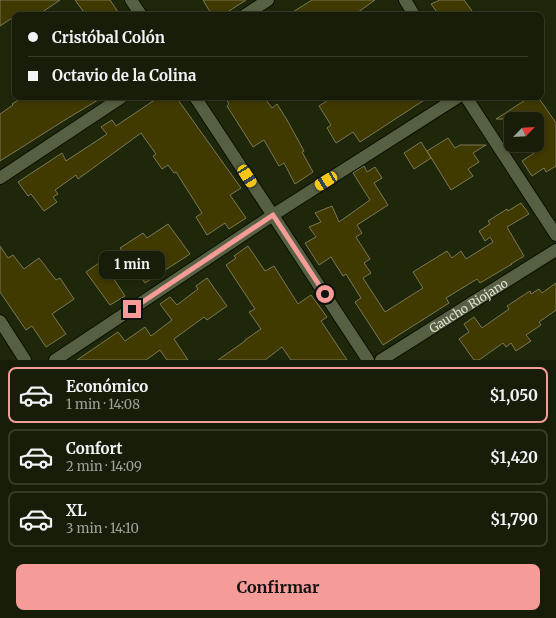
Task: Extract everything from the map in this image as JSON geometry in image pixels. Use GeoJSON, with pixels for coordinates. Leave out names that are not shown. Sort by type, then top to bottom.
{"type":"FeatureCollection","features":[{"type":"Feature","properties":{"kind":"street"},"geometry":{"type":"LineString","coordinates":[[131,0],[139,12]]}},
{"type":"Feature","properties":{"kind":"street"},"geometry":{"type":"LineString","coordinates":[[250,12],[268,0]]}},
{"type":"Feature","properties":{"kind":"street"},"geometry":{"type":"LineString","coordinates":[[405,0],[412,12]]}},
{"type":"Feature","properties":{"kind":"street"},"geometry":{"type":"LineString","coordinates":[[0,178],[117,100]]}},
{"type":"Feature","properties":{"kind":"street"},"geometry":{"type":"LineString","coordinates":[[197,100],[368,360]]}},
{"type":"Feature","properties":{"kind":"street"},"geometry":{"type":"LineString","coordinates":[[55,360],[273,215],[453,100]]}},
{"type":"Feature","properties":{"kind":"street"},"geometry":{"type":"LineString","coordinates":[[468,100],[556,235]]}},
{"type":"Feature","properties":{"kind":"street","name":"Gaucho Riojano"},"geometry":{"type":"LineString","coordinates":[[381,360],[556,250]]}},
{"type":"Feature","properties":{"kind":"street"},"geometry":{"type":"LineString","coordinates":[[0,320],[25,360]]}},
{"type":"Feature","properties":{"kind":"building"},"geometry":{"type":"Polygon","coordinates":[[[0,0],[60,0],[42,12],[12,12],[12,18],[0,26],[0,0]]]}},
{"type":"Feature","properties":{"kind":"building"},"geometry":{"type":"Polygon","coordinates":[[[75,0],[110,0],[118,12],[84,12],[75,0]]]}},
{"type":"Feature","properties":{"kind":"building"},"geometry":{"type":"Polygon","coordinates":[[[203,0],[246,0],[228,12],[210,12],[203,0]]]}},
{"type":"Feature","properties":{"kind":"building"},"geometry":{"type":"Polygon","coordinates":[[[312,0],[375,0],[358,12],[293,12],[312,0]]]}},
{"type":"Feature","properties":{"kind":"building"},"geometry":{"type":"Polygon","coordinates":[[[440,0],[464,0],[473,12],[437,12],[431,4],[440,0]]]}},
{"type":"Feature","properties":{"kind":"building"},"geometry":{"type":"Polygon","coordinates":[[[18,100],[98,100],[0,161],[0,114],[13,105],[12,104],[18,100]]]}},
{"type":"Feature","properties":{"kind":"building"},"geometry":{"type":"Polygon","coordinates":[[[155,100],[178,100],[241,188],[230,195],[246,218],[229,229],[225,223],[207,235],[196,217],[202,213],[176,172],[174,173],[168,165],[162,169],[153,156],[156,154],[141,133],[78,179],[76,175],[55,190],[58,194],[53,197],[57,202],[44,211],[31,194],[28,196],[18,182],[62,153],[66,161],[107,134],[101,127],[112,120],[116,126],[155,100]]]}},
{"type":"Feature","properties":{"kind":"building"},"geometry":{"type":"Polygon","coordinates":[[[227,100],[266,100],[272,108],[277,104],[304,151],[302,152],[313,172],[295,184],[284,163],[279,166],[264,140],[253,147],[227,106],[229,104],[227,100]]]}},
{"type":"Feature","properties":{"kind":"building"},"geometry":{"type":"Polygon","coordinates":[[[328,100],[424,100],[360,142],[353,132],[336,143],[327,128],[331,125],[319,106],[328,100]]]}},
{"type":"Feature","properties":{"kind":"building"},"geometry":{"type":"Polygon","coordinates":[[[525,100],[540,100],[556,123],[556,166],[546,172],[544,168],[532,176],[522,161],[534,153],[544,152],[544,112],[507,112],[525,100]]]}},
{"type":"Feature","properties":{"kind":"building"},"geometry":{"type":"Polygon","coordinates":[[[504,114],[504,119],[496,119],[504,114]]]}},
{"type":"Feature","properties":{"kind":"building"},"geometry":{"type":"Polygon","coordinates":[[[448,138],[455,148],[460,145],[486,145],[473,153],[479,162],[468,169],[473,176],[451,190],[427,151],[448,138]]]}},
{"type":"Feature","properties":{"kind":"building"},"geometry":{"type":"Polygon","coordinates":[[[421,142],[431,158],[414,169],[404,153],[421,142]]]}},
{"type":"Feature","properties":{"kind":"building"},"geometry":{"type":"Polygon","coordinates":[[[364,166],[367,172],[375,167],[382,178],[374,183],[388,205],[357,225],[362,233],[356,237],[370,259],[364,263],[371,273],[363,278],[385,312],[423,288],[413,272],[447,251],[452,258],[461,251],[466,259],[493,242],[490,237],[485,241],[479,231],[490,224],[488,221],[507,209],[508,211],[521,203],[529,214],[507,227],[524,256],[480,283],[477,279],[446,298],[449,303],[383,345],[355,302],[361,298],[346,274],[343,276],[331,257],[319,265],[305,243],[316,237],[309,227],[321,222],[315,213],[332,206],[339,222],[370,200],[353,173],[364,166]]]}},
{"type":"Feature","properties":{"kind":"building"},"geometry":{"type":"Polygon","coordinates":[[[168,224],[190,254],[145,283],[120,248],[143,233],[147,238],[168,224]]]}},
{"type":"Feature","properties":{"kind":"building"},"geometry":{"type":"Polygon","coordinates":[[[0,246],[8,258],[13,255],[24,269],[39,258],[56,280],[60,278],[74,299],[52,314],[66,334],[46,347],[32,326],[26,330],[0,292],[0,246]]]}},
{"type":"Feature","properties":{"kind":"building"},"geometry":{"type":"Polygon","coordinates":[[[248,246],[265,271],[274,266],[298,304],[311,295],[327,317],[321,321],[347,360],[291,360],[282,347],[265,360],[218,360],[261,329],[249,312],[255,309],[226,265],[236,258],[234,256],[248,246]]]}},
{"type":"Feature","properties":{"kind":"building"},"geometry":{"type":"Polygon","coordinates":[[[102,261],[125,296],[110,305],[86,272],[102,261]]]}},
{"type":"Feature","properties":{"kind":"building"},"geometry":{"type":"Polygon","coordinates":[[[207,278],[227,306],[207,320],[204,317],[174,339],[188,360],[167,360],[160,350],[146,360],[77,360],[118,332],[125,341],[145,327],[151,336],[172,320],[160,304],[170,297],[177,305],[198,289],[196,286],[207,278]]]}},
{"type":"Feature","properties":{"kind":"building"},"geometry":{"type":"Polygon","coordinates":[[[556,283],[556,310],[539,322],[541,325],[526,335],[531,341],[516,351],[511,343],[506,347],[503,343],[479,360],[474,360],[459,339],[469,332],[464,324],[474,317],[482,328],[509,309],[507,306],[530,291],[531,294],[539,289],[542,293],[556,283]]]}},
{"type":"Feature","properties":{"kind":"route"},"geometry":{"type":"LineString","coordinates":[[132,309],[273,215],[325,294]]}}]}
